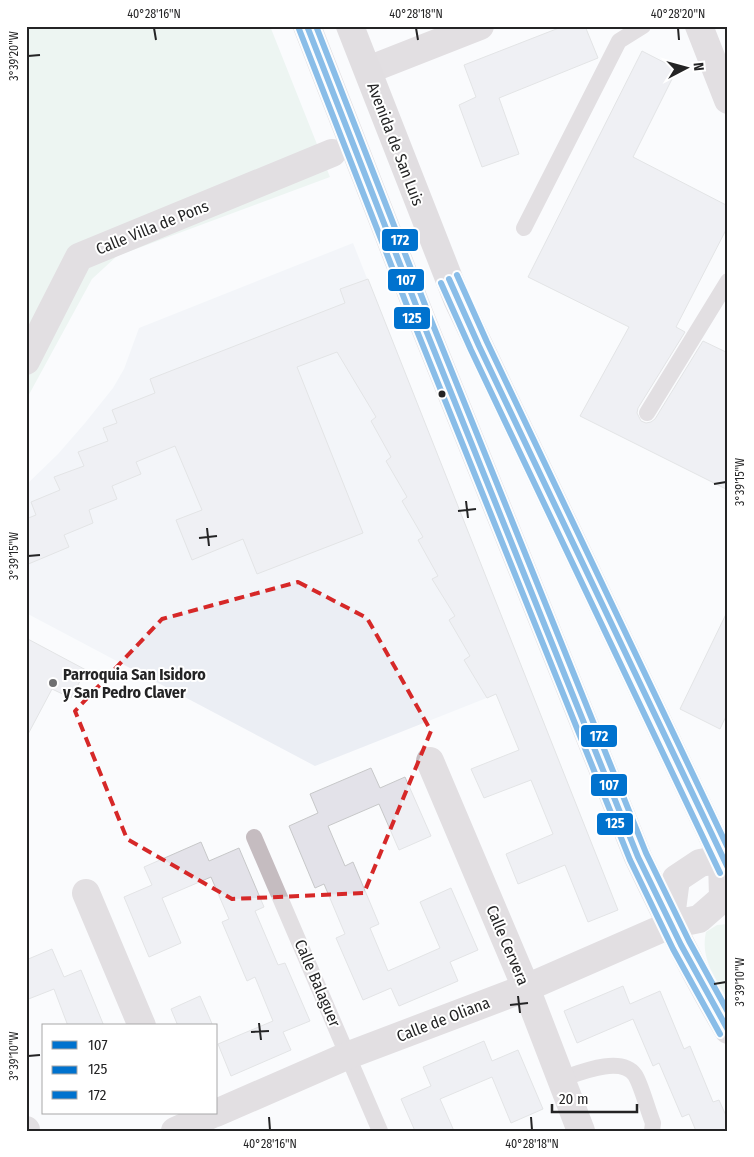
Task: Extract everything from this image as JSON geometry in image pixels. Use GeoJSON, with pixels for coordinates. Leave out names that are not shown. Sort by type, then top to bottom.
{"type":"FeatureCollection","features":[{"type":"Feature","properties":{"kind":"street"},"geometry":{"type":"LineString","coordinates":[[307,26],[446,381],[638,857],[670,925],[728,1030]]}},
{"type":"Feature","properties":{"kind":"street","name":"Avenida de San Luis"},"geometry":{"type":"LineString","coordinates":[[350,26],[457,299],[726,858],[723,898],[699,919],[670,925]]}},
{"type":"Feature","properties":{"kind":"street"},"geometry":{"type":"LineString","coordinates":[[368,70],[480,26]]}},
{"type":"Feature","properties":{"kind":"street"},"geometry":{"type":"LineString","coordinates":[[699,26],[728,100]]}},
{"type":"Feature","properties":{"kind":"street","name":"Calle Villa de Pons"},"geometry":{"type":"LineString","coordinates":[[26,361],[79,257],[332,153]]}},
{"type":"Feature","properties":{"kind":"street","name":"Calle Cervera"},"geometry":{"type":"LineString","coordinates":[[430,761],[526,988],[581,1131]]}},
{"type":"Feature","properties":{"kind":"street"},"geometry":{"type":"LineString","coordinates":[[670,925],[676,879],[700,863],[726,858]]}},
{"type":"Feature","properties":{"kind":"street"},"geometry":{"type":"LineString","coordinates":[[86,894],[141,1024]]}},
{"type":"Feature","properties":{"kind":"street","name":"Calle de Oliana"},"geometry":{"type":"LineString","coordinates":[[218,1112],[349,1055],[526,988],[670,925]]}},
{"type":"Feature","properties":{"kind":"street","name":"Calle de Oliana"},"geometry":{"type":"LineString","coordinates":[[181,1125],[213,1114]]}},
{"type":"Feature","properties":{"kind":"lane"},"geometry":{"type":"LineString","coordinates":[[524,228],[618,40],[643,26]]}},
{"type":"Feature","properties":{"kind":"lane"},"geometry":{"type":"LineString","coordinates":[[647,413],[728,281]]}},
{"type":"Feature","properties":{"kind":"lane","name":"Calle Balaguer"},"geometry":{"type":"LineString","coordinates":[[254,836],[380,1131]]}},
{"type":"Feature","properties":{"kind":"lane"},"geometry":{"type":"LineString","coordinates":[[561,1079],[606,1066],[622,1066],[634,1074],[653,1123],[652,1131]]}},
{"type":"Feature","properties":{"kind":"highlighted area"},"geometry":{"type":"Polygon","coordinates":[[[298,582],[367,618],[431,731],[364,893],[232,899],[127,839],[75,711],[162,619],[298,582]]]}},
{"type":"Feature","properties":{"kind":"shaded area"},"geometry":{"type":"Polygon","coordinates":[[[26,26],[270,26],[330,177],[117,256],[92,279],[26,400],[26,26]]]}},
{"type":"Feature","properties":{"kind":"shaded area"},"geometry":{"type":"Polygon","coordinates":[[[353,243],[527,682],[315,766],[26,613],[26,485],[58,454],[113,388],[124,369],[139,328],[353,243]]]}},
{"type":"Feature","properties":{"kind":"shaded area"},"geometry":{"type":"Polygon","coordinates":[[[728,924],[728,1000],[710,968],[705,950],[705,941],[706,932],[717,925],[728,924]]]}},
{"type":"Feature","properties":{"kind":"building"},"geometry":{"type":"Polygon","coordinates":[[[564,26],[585,26],[598,58],[499,98],[519,154],[482,167],[459,105],[476,97],[464,65],[564,26]]]}},
{"type":"Feature","properties":{"kind":"building"},"geometry":{"type":"Polygon","coordinates":[[[642,51],[677,69],[633,157],[728,206],[728,226],[676,327],[685,332],[638,408],[637,413],[641,421],[646,423],[655,419],[703,341],[728,353],[728,490],[580,416],[629,327],[528,277],[642,51]]]}},
{"type":"Feature","properties":{"kind":"building"},"geometry":{"type":"Polygon","coordinates":[[[368,279],[618,910],[588,922],[565,865],[518,884],[506,854],[553,834],[531,780],[484,798],[471,769],[519,750],[496,694],[487,698],[464,660],[470,656],[449,620],[455,616],[432,579],[438,576],[418,540],[423,537],[402,501],[407,497],[386,461],[391,457],[371,421],[376,417],[337,352],[297,367],[363,533],[257,574],[243,539],[192,560],[176,520],[202,510],[175,446],[136,462],[141,474],[112,486],[117,499],[89,510],[93,523],[64,535],[69,547],[26,565],[26,519],[36,515],[31,502],[60,490],[54,477],[84,466],[78,452],[108,441],[103,428],[117,423],[112,410],[155,393],[150,379],[345,303],[340,289],[368,279]]]}},
{"type":"Feature","properties":{"kind":"building"},"geometry":{"type":"Polygon","coordinates":[[[728,610],[728,712],[720,729],[680,709],[728,610]]]}},
{"type":"Feature","properties":{"kind":"building","name":"Parroquia San Isidoro y San Pedro Claver"},"geometry":{"type":"Polygon","coordinates":[[[26,638],[86,670],[71,698],[52,689],[26,738],[26,638]]]}},
{"type":"Feature","properties":{"kind":"building"},"geometry":{"type":"Polygon","coordinates":[[[371,768],[380,788],[405,777],[431,836],[399,850],[379,804],[328,826],[345,866],[353,862],[379,924],[370,928],[388,971],[440,948],[420,902],[451,888],[478,950],[450,962],[458,981],[399,1006],[391,988],[363,1000],[336,938],[345,934],[324,884],[315,888],[289,826],[318,813],[310,794],[371,768]]]}},
{"type":"Feature","properties":{"kind":"building"},"geometry":{"type":"Polygon","coordinates":[[[201,842],[209,861],[239,848],[264,907],[255,911],[278,965],[285,963],[310,1021],[283,1032],[291,1050],[231,1076],[218,1044],[273,1021],[255,977],[247,981],[222,922],[229,919],[211,877],[162,898],[181,943],[149,957],[124,897],[152,885],[144,867],[201,842]]]}},
{"type":"Feature","properties":{"kind":"building"},"geometry":{"type":"Polygon","coordinates":[[[52,949],[64,977],[81,970],[103,1024],[67,1024],[54,989],[26,1000],[26,960],[52,949]]]}},
{"type":"Feature","properties":{"kind":"building"},"geometry":{"type":"Polygon","coordinates":[[[623,986],[630,1004],[660,991],[684,1049],[690,1046],[713,1102],[719,1100],[728,1120],[728,1131],[696,1131],[689,1114],[682,1117],[659,1063],[653,1066],[633,1019],[577,1043],[564,1011],[623,986]]]}},
{"type":"Feature","properties":{"kind":"building"},"geometry":{"type":"Polygon","coordinates":[[[200,996],[212,1024],[177,1024],[171,1009],[200,996]]]}},
{"type":"Feature","properties":{"kind":"building"},"geometry":{"type":"Polygon","coordinates":[[[484,1041],[492,1061],[518,1050],[543,1109],[511,1123],[492,1077],[440,1099],[454,1131],[415,1131],[401,1099],[431,1086],[423,1067],[484,1041]]]}},
{"type":"Feature","properties":{"kind":"transit line","name":"107"},"geometry":{"type":"LineString","coordinates":[[307,26],[421,318],[638,857],[681,945],[728,1030]]}},
{"type":"Feature","properties":{"kind":"transit line","name":"172"},"geometry":{"type":"LineString","coordinates":[[316,26],[429,315],[646,853],[689,941],[728,1012]]}},
{"type":"Feature","properties":{"kind":"transit line","name":"125"},"geometry":{"type":"LineString","coordinates":[[299,29],[413,321],[630,860],[673,949],[720,1034]]}},
{"type":"Feature","properties":{"kind":"transit line","name":"172"},"geometry":{"type":"LineString","coordinates":[[457,275],[487,342],[728,848]]}},
{"type":"Feature","properties":{"kind":"transit line","name":"107"},"geometry":{"type":"LineString","coordinates":[[449,279],[479,346],[728,868]]}},
{"type":"Feature","properties":{"kind":"transit line","name":"125"},"geometry":{"type":"LineString","coordinates":[[441,283],[471,350],[720,873]]}},
{"type":"Feature","properties":{"kind":"place","name":"Parroquia San Isidoro y San Pedro Claver"},"geometry":{"type":"Point","coordinates":[53,683]}}]}
